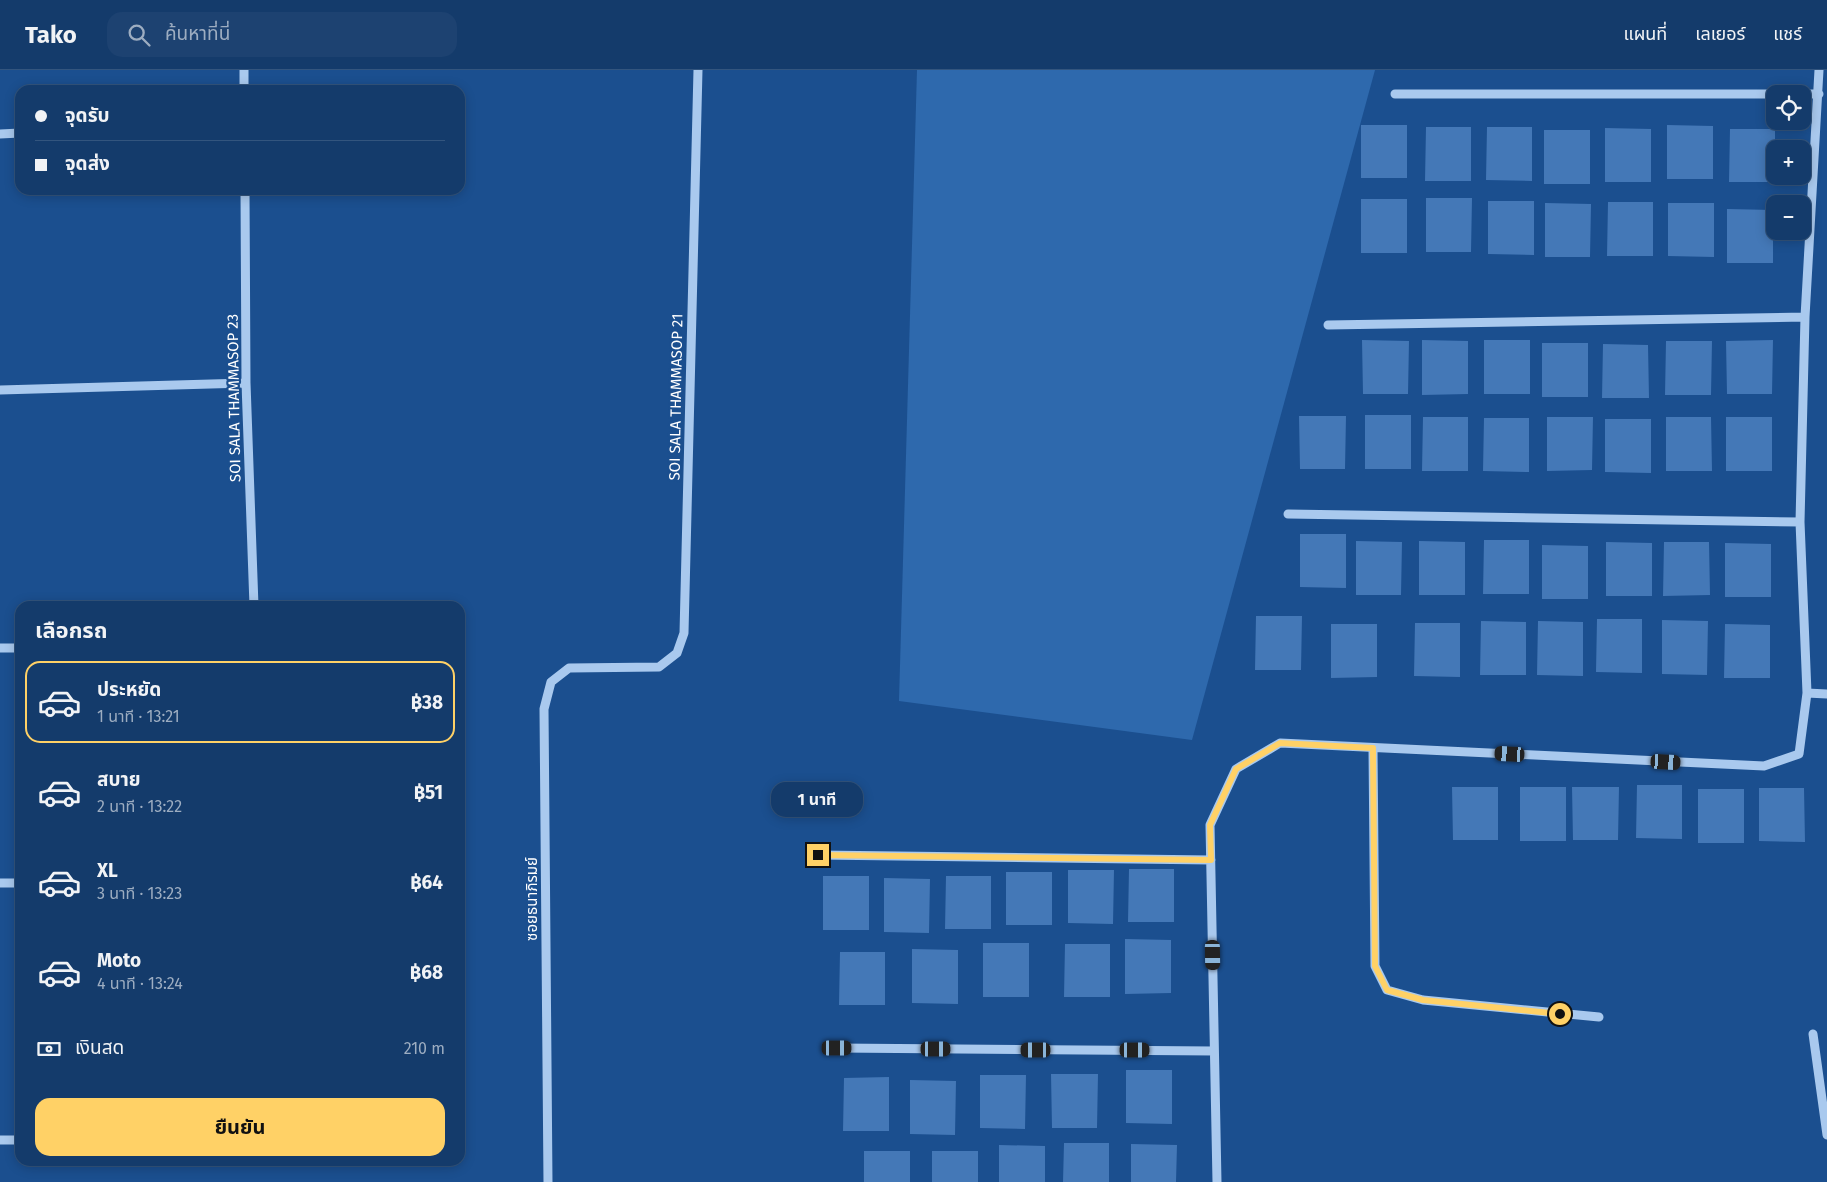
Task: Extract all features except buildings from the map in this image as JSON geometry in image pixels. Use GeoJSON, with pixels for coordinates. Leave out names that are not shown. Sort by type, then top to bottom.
{"type":"FeatureCollection","features":[{"type":"Feature","properties":{"kind":"street"},"geometry":{"type":"LineString","coordinates":[[244,70],[244,85]]}},
{"type":"Feature","properties":{"kind":"street","name":"SOI SALA THAMMASOP 21"},"geometry":{"type":"LineString","coordinates":[[612,667],[660,666],[677,653],[684,633],[698,70]]}},
{"type":"Feature","properties":{"kind":"street"},"geometry":{"type":"LineString","coordinates":[[1217,1182],[1210,825],[1236,769],[1280,743],[1764,766],[1799,754],[1807,693],[1800,522],[1805,317],[1819,70]]}},
{"type":"Feature","properties":{"kind":"street"},"geometry":{"type":"LineString","coordinates":[[1395,94],[1766,94]]}},
{"type":"Feature","properties":{"kind":"street"},"geometry":{"type":"LineString","coordinates":[[1811,94],[1819,94]]}},
{"type":"Feature","properties":{"kind":"street"},"geometry":{"type":"LineString","coordinates":[[0,134],[15,133]]}},
{"type":"Feature","properties":{"kind":"street","name":"SOI SALA THAMMASOP 23"},"geometry":{"type":"LineString","coordinates":[[245,195],[246,383],[254,601]]}},
{"type":"Feature","properties":{"kind":"street"},"geometry":{"type":"LineString","coordinates":[[1328,325],[1805,317]]}},
{"type":"Feature","properties":{"kind":"street"},"geometry":{"type":"LineString","coordinates":[[0,390],[246,383]]}},
{"type":"Feature","properties":{"kind":"street"},"geometry":{"type":"LineString","coordinates":[[1288,514],[1800,522]]}},
{"type":"Feature","properties":{"kind":"street"},"geometry":{"type":"LineString","coordinates":[[0,648],[15,648]]}},
{"type":"Feature","properties":{"kind":"street","name":"ซอยธนาภิรมย์"},"geometry":{"type":"LineString","coordinates":[[548,1182],[544,709],[551,682],[569,668],[612,667]]}},
{"type":"Feature","properties":{"kind":"street"},"geometry":{"type":"LineString","coordinates":[[1807,693],[1827,694]]}},
{"type":"Feature","properties":{"kind":"street"},"geometry":{"type":"LineString","coordinates":[[1373,748],[1375,966],[1387,990],[1423,1000],[1599,1017]]}},
{"type":"Feature","properties":{"kind":"street"},"geometry":{"type":"LineString","coordinates":[[818,855],[1211,860]]}},
{"type":"Feature","properties":{"kind":"street"},"geometry":{"type":"LineString","coordinates":[[0,883],[15,883]]}},
{"type":"Feature","properties":{"kind":"street"},"geometry":{"type":"LineString","coordinates":[[1813,1034],[1827,1136]]}},
{"type":"Feature","properties":{"kind":"street"},"geometry":{"type":"LineString","coordinates":[[837,1048],[1214,1051]]}},
{"type":"Feature","properties":{"kind":"street"},"geometry":{"type":"LineString","coordinates":[[0,1140],[15,1140]]}},
{"type":"Feature","properties":{"kind":"shaded area"},"geometry":{"type":"Polygon","coordinates":[[[917,70],[1375,70],[1192,740],[899,701],[917,70]]]}},
{"type":"Feature","properties":{"kind":"route"},"geometry":{"type":"LineString","coordinates":[[818,855],[1211,860],[1210,825],[1236,769],[1280,743],[1373,748],[1375,966],[1387,990],[1423,1000],[1560,1014]]}}]}
